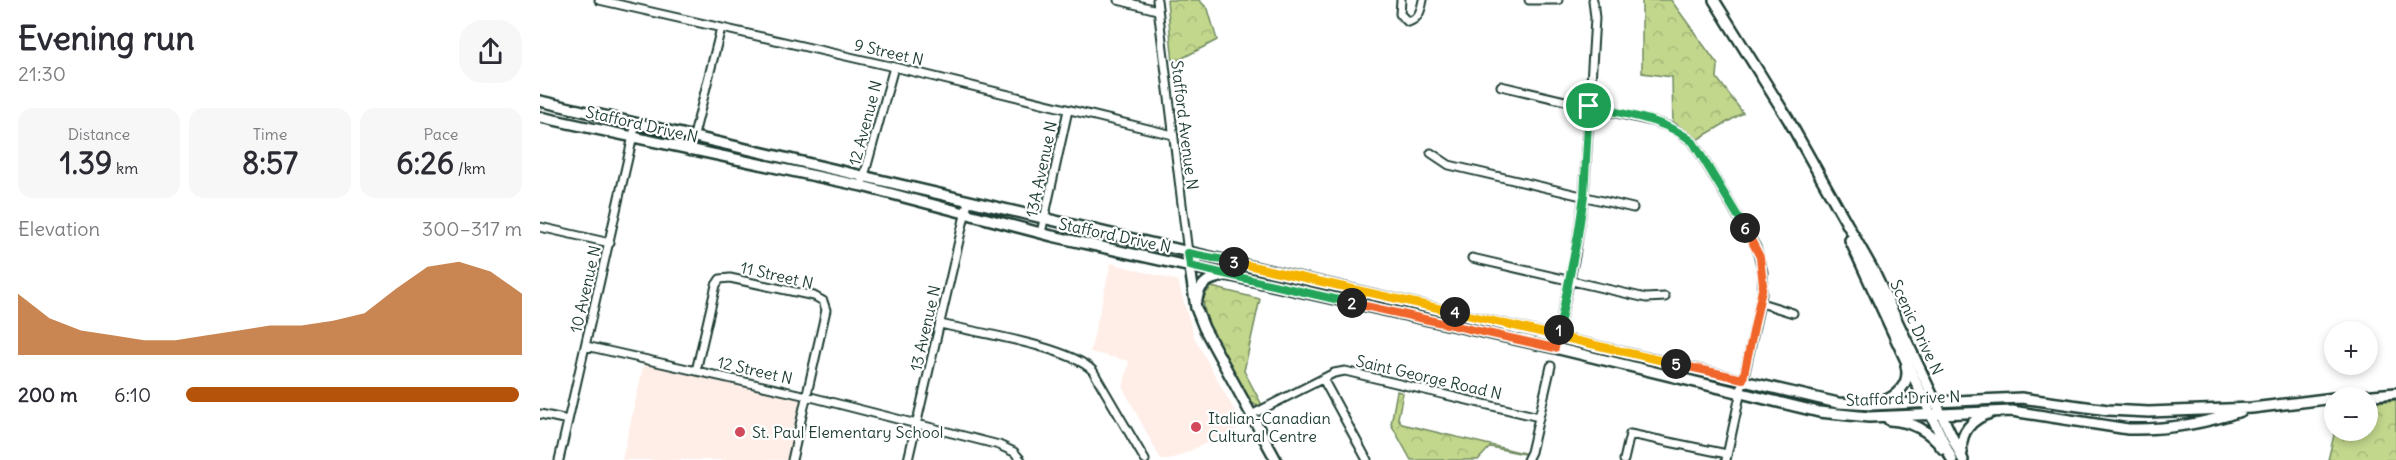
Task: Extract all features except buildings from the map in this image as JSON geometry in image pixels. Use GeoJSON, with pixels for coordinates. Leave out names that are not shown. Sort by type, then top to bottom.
{"type":"FeatureCollection","features":[{"type":"Feature","properties":{"kind":"main road","name":"Scenic Drive N"},"geometry":{"type":"LineString","coordinates":[[1714,0],[1788,119],[1837,210],[1873,270],[1963,460]]}},
{"type":"Feature","properties":{"kind":"main road","name":"Stafford Drive N"},"geometry":{"type":"LineString","coordinates":[[540,101],[694,136],[1041,233],[1555,348],[1819,412],[1869,417],[1941,412],[2012,411],[2148,430],[2209,422],[2252,408]]}},
{"type":"Feature","properties":{"kind":"main road","name":"Stafford Drive N"},"geometry":{"type":"LineString","coordinates":[[540,117],[690,151],[968,202],[1558,336],[1743,379],[1826,401],[1872,405],[2021,398],[2137,412],[2252,408],[2324,399]]}},
{"type":"Feature","properties":{"kind":"main road","name":"Scenic Drive N"},"geometry":{"type":"LineString","coordinates":[[1837,210],[1866,278],[1952,460]]}},
{"type":"Feature","properties":{"kind":"main road"},"geometry":{"type":"LineString","coordinates":[[1188,253],[1196,308],[1204,328],[1276,460]]}},
{"type":"Feature","properties":{"kind":"main road"},"geometry":{"type":"LineString","coordinates":[[1196,308],[1200,287],[1206,281],[1229,276]]}},
{"type":"Feature","properties":{"kind":"main road"},"geometry":{"type":"LineString","coordinates":[[1872,405],[1894,397],[1902,388],[1908,372],[1903,355]]}},
{"type":"Feature","properties":{"kind":"main road"},"geometry":{"type":"LineString","coordinates":[[2378,395],[2396,393]]}},
{"type":"Feature","properties":{"kind":"main road"},"geometry":{"type":"LineString","coordinates":[[1963,460],[1962,440],[1972,423],[1984,415],[2012,411]]}},
{"type":"Feature","properties":{"kind":"main road"},"geometry":{"type":"LineString","coordinates":[[1869,417],[1907,423],[1922,429],[1952,460]]}},
{"type":"Feature","properties":{"kind":"street","name":"9 Street N"},"geometry":{"type":"LineString","coordinates":[[599,0],[894,67],[1173,135]]}},
{"type":"Feature","properties":{"kind":"street"},"geometry":{"type":"LineString","coordinates":[[1118,0],[1157,10]]}},
{"type":"Feature","properties":{"kind":"street","name":"Stafford Avenue N"},"geometry":{"type":"LineString","coordinates":[[1156,0],[1188,253]]}},
{"type":"Feature","properties":{"kind":"street"},"geometry":{"type":"LineString","coordinates":[[1401,0],[1400,14],[1408,22],[1420,13],[1423,0]]}},
{"type":"Feature","properties":{"kind":"street"},"geometry":{"type":"LineString","coordinates":[[1528,0],[1558,0]]}},
{"type":"Feature","properties":{"kind":"street"},"geometry":{"type":"LineString","coordinates":[[1555,348],[1570,281],[1584,196],[1595,18],[1593,0]]}},
{"type":"Feature","properties":{"kind":"street"},"geometry":{"type":"LineString","coordinates":[[690,151],[721,28]]}},
{"type":"Feature","properties":{"kind":"street","name":"12 Avenue N"},"geometry":{"type":"LineString","coordinates":[[863,182],[894,67]]}},
{"type":"Feature","properties":{"kind":"street"},"geometry":{"type":"LineString","coordinates":[[1501,86],[1589,106],[1677,130],[1693,142],[1756,247],[1763,272],[1761,303],[1726,457],[1630,434],[1624,460]]}},
{"type":"Feature","properties":{"kind":"street","name":"13A Avenue N"},"geometry":{"type":"LineString","coordinates":[[1041,233],[1068,110]]}},
{"type":"Feature","properties":{"kind":"street","name":"10 Avenue N"},"geometry":{"type":"LineString","coordinates":[[559,460],[636,123]]}},
{"type":"Feature","properties":{"kind":"street"},"geometry":{"type":"LineString","coordinates":[[1431,153],[1449,165],[1633,208]]}},
{"type":"Feature","properties":{"kind":"street","name":"13 Avenue N"},"geometry":{"type":"LineString","coordinates":[[908,460],[968,202]]}},
{"type":"Feature","properties":{"kind":"street"},"geometry":{"type":"LineString","coordinates":[[540,228],[610,243]]}},
{"type":"Feature","properties":{"kind":"street"},"geometry":{"type":"LineString","coordinates":[[1472,258],[1646,298],[1665,297]]}},
{"type":"Feature","properties":{"kind":"street","name":"11 Street N"},"geometry":{"type":"LineString","coordinates":[[696,371],[716,285],[720,279],[730,278],[814,296],[821,299],[826,310],[807,396]]}},
{"type":"Feature","properties":{"kind":"street"},"geometry":{"type":"LineString","coordinates":[[1761,303],[1793,313]]}},
{"type":"Feature","properties":{"kind":"street"},"geometry":{"type":"LineString","coordinates":[[940,324],[1048,349],[1081,361],[1093,371],[1110,397],[1145,460]]}},
{"type":"Feature","properties":{"kind":"street","name":"12 Street N"},"geometry":{"type":"LineString","coordinates":[[586,346],[807,396],[1007,448],[1021,460]]}},
{"type":"Feature","properties":{"kind":"street"},"geometry":{"type":"LineString","coordinates":[[1527,460],[1531,452],[1551,366]]}},
{"type":"Feature","properties":{"kind":"street","name":"Saint George Road N"},"geometry":{"type":"LineString","coordinates":[[1251,415],[1334,373],[1345,371],[1539,417]]}},
{"type":"Feature","properties":{"kind":"street"},"geometry":{"type":"LineString","coordinates":[[1323,379],[1367,460]]}},
{"type":"Feature","properties":{"kind":"street"},"geometry":{"type":"LineString","coordinates":[[792,460],[807,396]]}},
{"type":"Feature","properties":{"kind":"street"},"geometry":{"type":"LineString","coordinates":[[540,414],[568,420]]}},
{"type":"Feature","properties":{"kind":"shaded area"},"geometry":{"type":"Polygon","coordinates":[[[1111,263],[1178,281],[1194,337],[1243,426],[1170,460],[1161,460],[1123,388],[1129,361],[1090,352],[1111,263]]]}},
{"type":"Feature","properties":{"kind":"shaded area"},"geometry":{"type":"Polygon","coordinates":[[[645,359],[807,396],[792,460],[622,460],[645,359]]]}},
{"type":"Feature","properties":{"kind":"green space"},"geometry":{"type":"Polygon","coordinates":[[[1167,0],[1199,0],[1208,9],[1217,40],[1173,63],[1167,0]]]}},
{"type":"Feature","properties":{"kind":"green space"},"geometry":{"type":"Polygon","coordinates":[[[1642,0],[1671,0],[1718,65],[1717,78],[1743,113],[1693,142],[1673,128],[1672,77],[1642,73],[1642,0]]]}},
{"type":"Feature","properties":{"kind":"green space"},"geometry":{"type":"Polygon","coordinates":[[[1212,287],[1260,299],[1244,371],[1262,405],[1257,406],[1252,403],[1214,335],[1204,308],[1205,296],[1212,287]]]}},
{"type":"Feature","properties":{"kind":"green space"},"geometry":{"type":"Polygon","coordinates":[[[1397,391],[1403,393],[1398,418],[1402,424],[1524,454],[1490,447],[1478,460],[1411,460],[1391,424],[1397,391]]]}},
{"type":"Feature","properties":{"kind":"green space"},"geometry":{"type":"Polygon","coordinates":[[[2396,400],[2396,460],[2328,460],[2333,441],[2378,441],[2378,402],[2396,400]]]}},
{"type":"Feature","properties":{"kind":"place","name":"Italian-Canadian Cultural Centre"},"geometry":{"type":"Point","coordinates":[1196,427]}},
{"type":"Feature","properties":{"kind":"place","name":"St. Paul Elementary School"},"geometry":{"type":"Point","coordinates":[740,432]}},
{"type":"Feature","properties":{"kind":"route"},"geometry":{"type":"LineString","coordinates":[[1589,106],[1584,196],[1575,256],[1570,281],[1558,336],[1555,348],[1190,266],[1188,253],[1324,282],[1558,336],[1743,379],[1763,285],[1763,272],[1756,247],[1693,142],[1682,133],[1665,125],[1589,106]]}}]}
